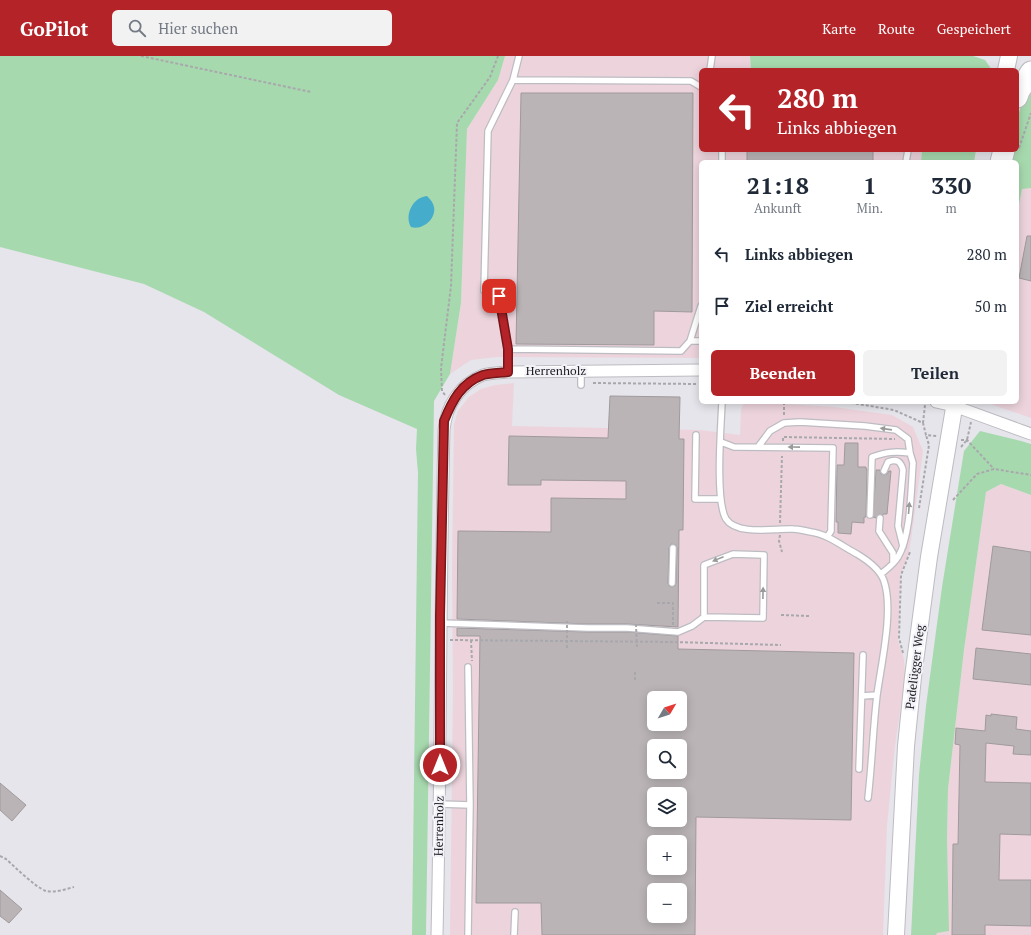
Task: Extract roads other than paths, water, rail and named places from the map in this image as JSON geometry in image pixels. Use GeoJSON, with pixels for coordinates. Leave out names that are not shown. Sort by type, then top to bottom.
{"type":"FeatureCollection","features":[{"type":"Feature","properties":{"kind":"highway"},"geometry":{"type":"LineString","coordinates":[[1019,93],[1031,72]]}},
{"type":"Feature","properties":{"kind":"highway"},"geometry":{"type":"LineString","coordinates":[[1003,160],[1009,152]]}},
{"type":"Feature","properties":{"kind":"main road"},"geometry":{"type":"LineString","coordinates":[[1006,68],[1009,56]]}},
{"type":"Feature","properties":{"kind":"main road","name":"Padelügger Weg"},"geometry":{"type":"LineString","coordinates":[[896,935],[907,730],[929,557],[954,443],[954,404]]}},
{"type":"Feature","properties":{"kind":"street","name":"Herrenholz"},"geometry":{"type":"LineString","coordinates":[[438,935],[440,623],[444,421],[451,403],[459,391],[469,382],[484,375],[508,372],[699,370]]}},
{"type":"Feature","properties":{"kind":"street"},"geometry":{"type":"LineString","coordinates":[[954,404],[974,414],[1031,434]]}},
{"type":"Feature","properties":{"kind":"lane"},"geometry":{"type":"LineString","coordinates":[[508,372],[508,349],[499,296],[484,291],[488,131],[514,80],[520,56]]}},
{"type":"Feature","properties":{"kind":"lane"},"geometry":{"type":"LineString","coordinates":[[710,68],[712,56]]}},
{"type":"Feature","properties":{"kind":"lane"},"geometry":{"type":"LineString","coordinates":[[514,80],[691,81],[699,86]]}},
{"type":"Feature","properties":{"kind":"lane"},"geometry":{"type":"LineString","coordinates":[[508,349],[681,351],[690,341],[699,312]]}},
{"type":"Feature","properties":{"kind":"lane"},"geometry":{"type":"LineString","coordinates":[[690,341],[699,341]]}},
{"type":"Feature","properties":{"kind":"lane"},"geometry":{"type":"LineString","coordinates":[[581,384],[582,371]]}},
{"type":"Feature","properties":{"kind":"lane"},"geometry":{"type":"LineString","coordinates":[[722,404],[721,499],[723,513],[727,521],[739,529],[793,529],[810,531],[827,537],[873,565],[881,574],[884,581],[888,603],[886,636],[877,695],[868,798]]}},
{"type":"Feature","properties":{"kind":"lane"},"geometry":{"type":"LineString","coordinates":[[758,447],[770,431],[784,423],[800,422],[865,426],[896,430],[908,440],[913,463],[907,534],[899,556],[893,564],[881,574]]}},
{"type":"Feature","properties":{"kind":"lane"},"geometry":{"type":"LineString","coordinates":[[696,435],[695,499],[721,499]]}},
{"type":"Feature","properties":{"kind":"lane"},"geometry":{"type":"LineString","coordinates":[[721,442],[734,447],[833,448],[831,531],[827,537]]}},
{"type":"Feature","properties":{"kind":"lane"},"geometry":{"type":"LineString","coordinates":[[870,515],[872,457],[886,452],[910,453]]}},
{"type":"Feature","properties":{"kind":"lane"},"geometry":{"type":"LineString","coordinates":[[884,471],[888,462],[892,460],[897,460],[902,464],[903,470],[898,526],[903,546]]}},
{"type":"Feature","properties":{"kind":"lane"},"geometry":{"type":"LineString","coordinates":[[880,518],[879,531],[893,553],[893,564]]}},
{"type":"Feature","properties":{"kind":"lane"},"geometry":{"type":"LineString","coordinates":[[672,583],[673,548]]}},
{"type":"Feature","properties":{"kind":"lane"},"geometry":{"type":"LineString","coordinates":[[440,623],[627,628],[678,632],[692,626],[704,617],[763,618],[764,555],[733,554],[704,565],[704,617]]}},
{"type":"Feature","properties":{"kind":"lane"},"geometry":{"type":"LineString","coordinates":[[859,769],[863,655]]}},
{"type":"Feature","properties":{"kind":"lane"},"geometry":{"type":"LineString","coordinates":[[468,667],[470,805],[468,935]]}},
{"type":"Feature","properties":{"kind":"lane"},"geometry":{"type":"LineString","coordinates":[[862,696],[877,695]]}},
{"type":"Feature","properties":{"kind":"lane"},"geometry":{"type":"LineString","coordinates":[[440,804],[470,805]]}},
{"type":"Feature","properties":{"kind":"lane"},"geometry":{"type":"LineString","coordinates":[[514,935],[515,912]]}},
{"type":"Feature","properties":{"kind":"water"},"geometry":{"type":"Polygon","coordinates":[[[427,196],[433,204],[434,214],[432,218],[425,225],[416,228],[411,227],[409,222],[409,212],[411,207],[422,197],[427,196]]]}}]}
